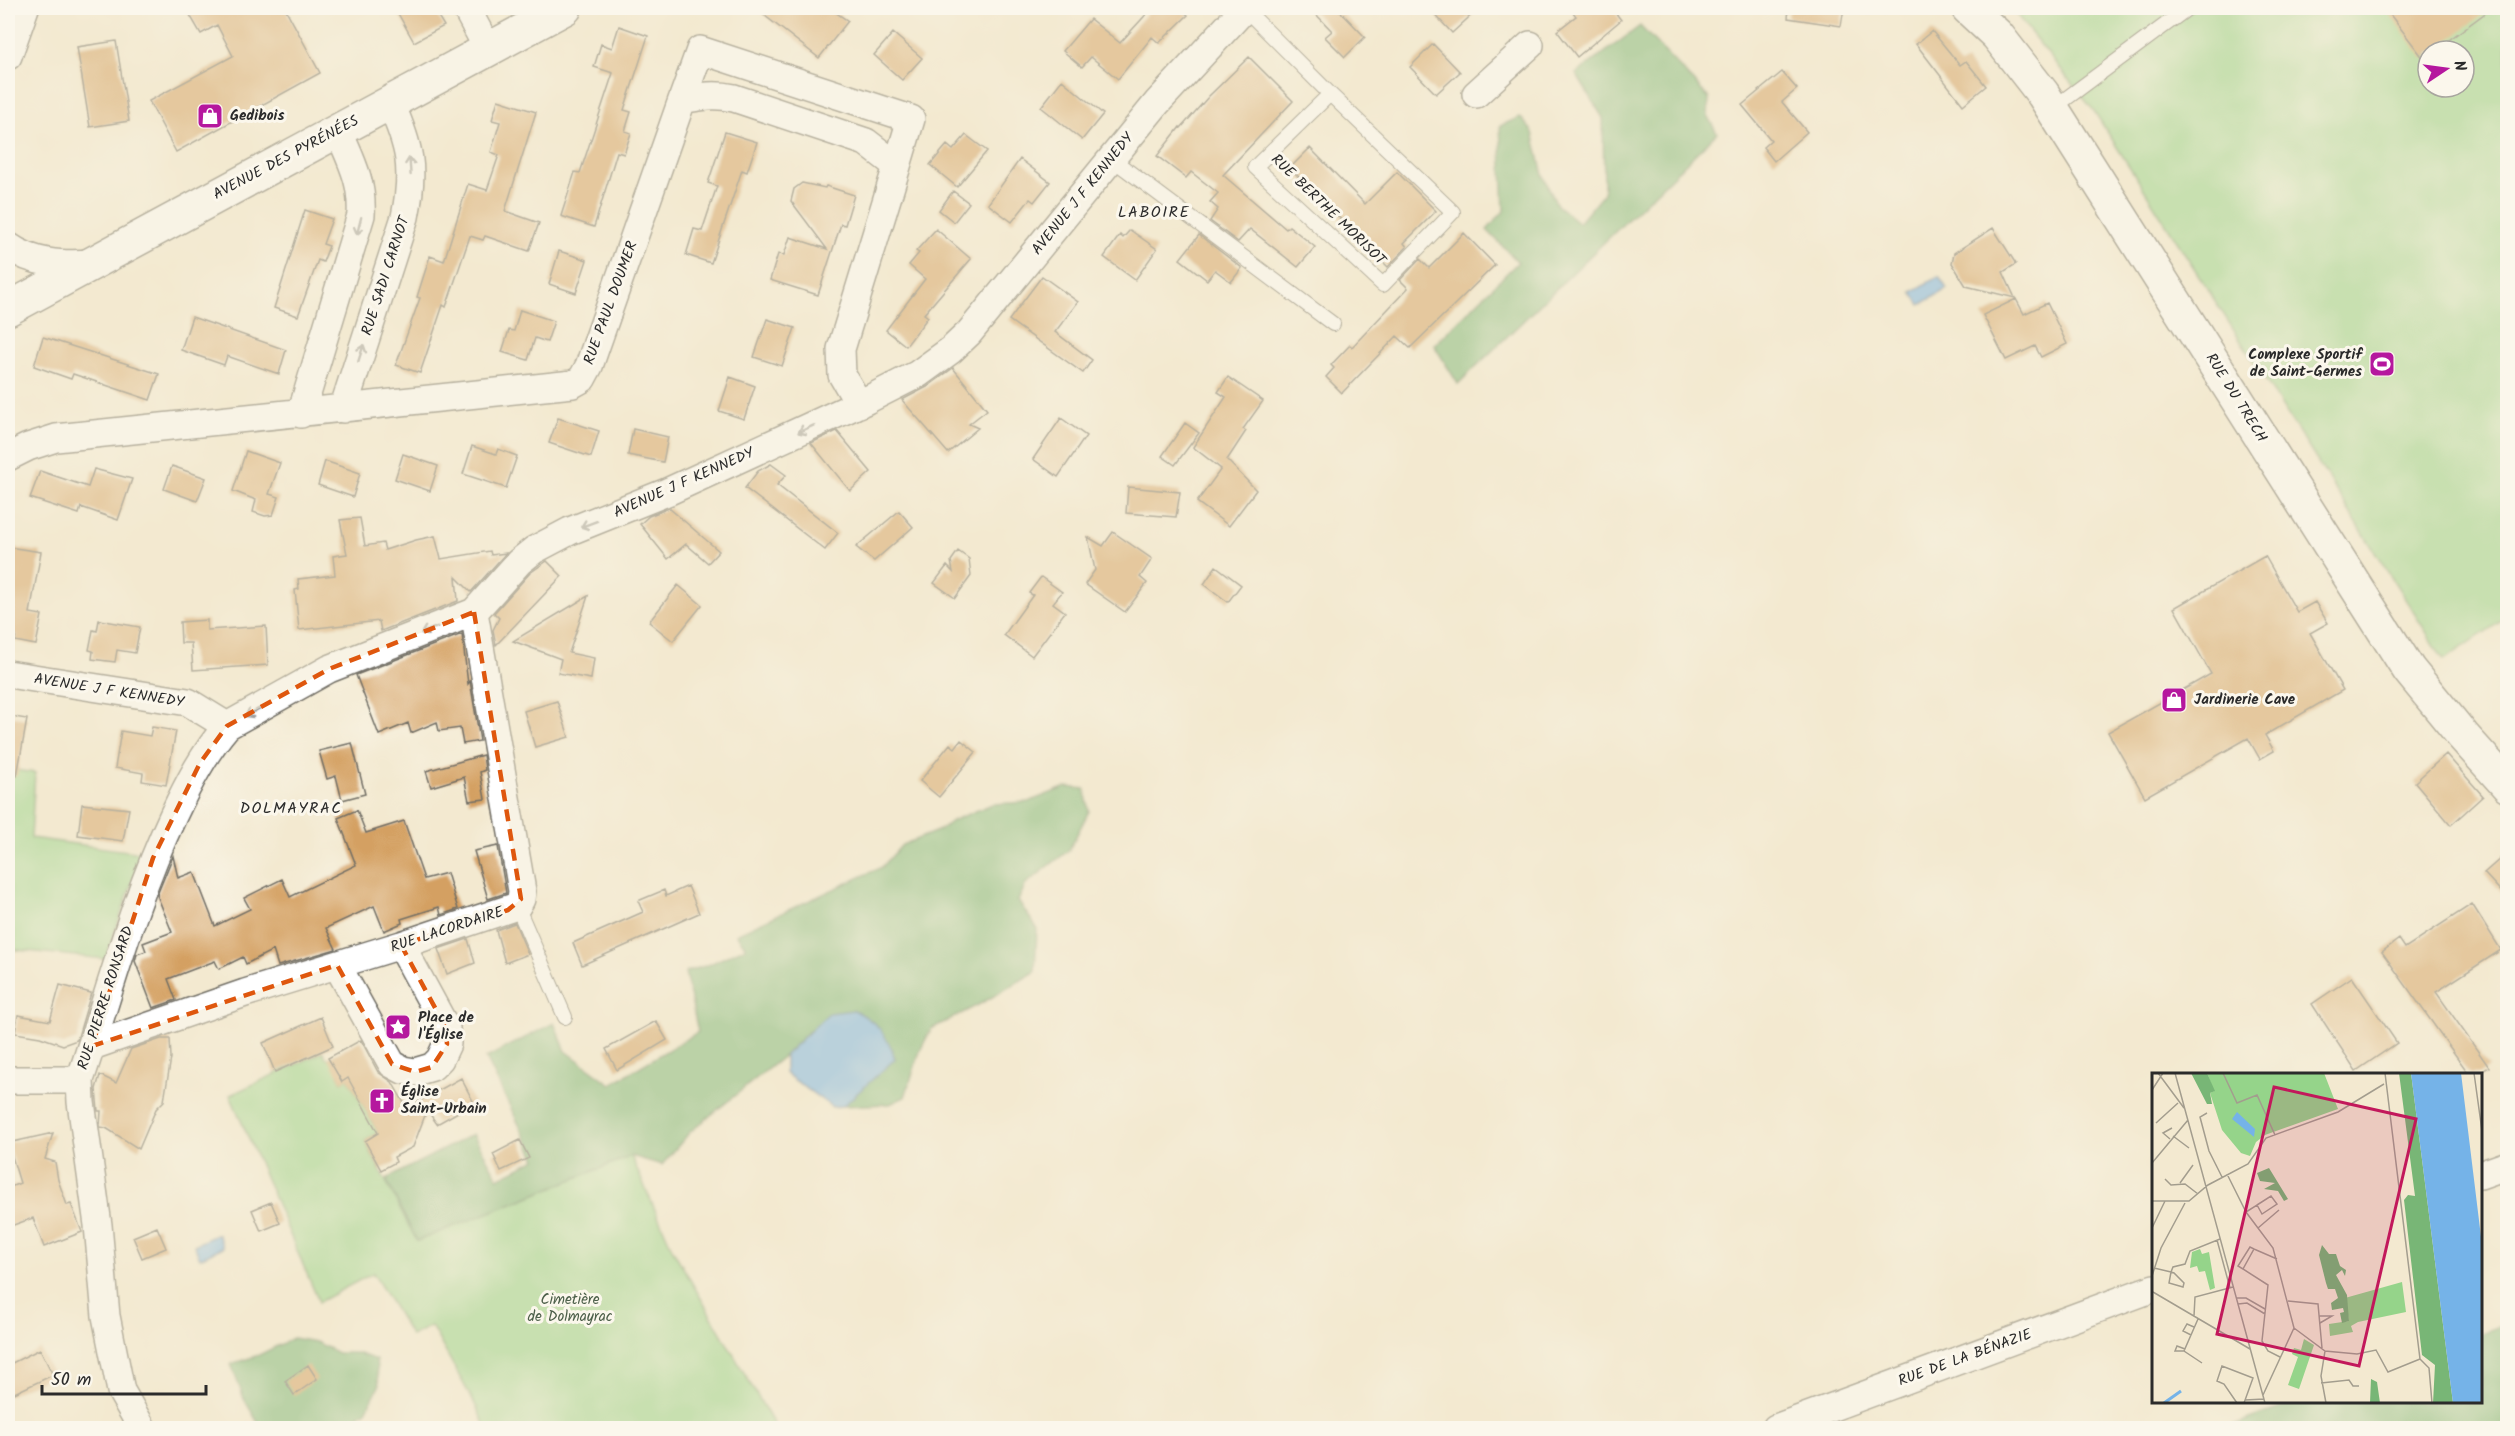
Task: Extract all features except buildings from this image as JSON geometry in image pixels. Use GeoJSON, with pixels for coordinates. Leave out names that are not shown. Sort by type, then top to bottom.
{"type":"FeatureCollection","features":[{"type":"Feature","properties":{"kind":"street"},"geometry":{"type":"LineString","coordinates":[[8,56],[25,8]]}},
{"type":"Feature","properties":{"kind":"street","name":"AVENUE DES PYRÉNÉES"},"geometry":{"type":"LineString","coordinates":[[8,309],[390,102],[478,22],[565,8]]}},
{"type":"Feature","properties":{"kind":"street","name":"AVENUE J F KENNEDY"},"geometry":{"type":"LineString","coordinates":[[8,674],[188,702],[227,726],[329,669],[474,612],[519,561],[552,540],[667,492],[859,404],[918,374],[951,350],[969,333],[1204,50],[1244,8]]}},
{"type":"Feature","properties":{"kind":"street","name":"RUE DU TRECH"},"geometry":{"type":"LineString","coordinates":[[1968,8],[1997,35],[2052,109],[2409,670],[2508,786]]}},
{"type":"Feature","properties":{"kind":"street"},"geometry":{"type":"LineString","coordinates":[[1476,94],[1530,45]]}},
{"type":"Feature","properties":{"kind":"street","name":"RUE PAUL DOUMER"},"geometry":{"type":"LineString","coordinates":[[343,409],[573,384],[582,379],[589,366],[700,50],[911,119],[841,350],[842,375],[859,404]]}},
{"type":"Feature","properties":{"kind":"street"},"geometry":{"type":"LineString","coordinates":[[682,100],[719,95],[734,98],[867,142],[897,166]]}},
{"type":"Feature","properties":{"kind":"street","name":"RUE SADI CARNOT"},"geometry":{"type":"LineString","coordinates":[[343,409],[405,217],[410,192],[411,169],[408,144],[390,102]]}},
{"type":"Feature","properties":{"kind":"street"},"geometry":{"type":"LineString","coordinates":[[302,414],[361,215],[362,195],[359,178],[338,130]]}},
{"type":"Feature","properties":{"kind":"street"},"geometry":{"type":"LineString","coordinates":[[8,246],[39,261],[65,265],[92,263]]}},
{"type":"Feature","properties":{"kind":"street"},"geometry":{"type":"LineString","coordinates":[[8,457],[28,447],[56,438],[343,409]]}},
{"type":"Feature","properties":{"kind":"street","name":"RUE LACORDAIRE"},"geometry":{"type":"LineString","coordinates":[[92,1046],[517,906],[522,891],[474,612]]}},
{"type":"Feature","properties":{"kind":"street","name":"RUE PIERRE RONSARD"},"geometry":{"type":"LineString","coordinates":[[142,1428],[121,1391],[106,1316],[98,1225],[80,1080],[153,858],[200,764],[227,726]]}},
{"type":"Feature","properties":{"kind":"street"},"geometry":{"type":"LineString","coordinates":[[337,965],[392,1064],[403,1070],[415,1072],[432,1067],[440,1059],[447,1044],[446,1028],[401,945]]}},
{"type":"Feature","properties":{"kind":"street"},"geometry":{"type":"LineString","coordinates":[[8,1080],[80,1080]]}},
{"type":"Feature","properties":{"kind":"street"},"geometry":{"type":"LineString","coordinates":[[2482,1175],[2508,1165]]}},
{"type":"Feature","properties":{"kind":"street","name":"RUE DE LA BÉNAZIE"},"geometry":{"type":"LineString","coordinates":[[1776,1428],[2152,1289]]}},
{"type":"Feature","properties":{"kind":"lane","name":"RUE BERTHE MORISOT"},"geometry":{"type":"LineString","coordinates":[[1244,8],[1453,212],[1383,285],[1256,166],[1330,94]]}},
{"type":"Feature","properties":{"kind":"lane"},"geometry":{"type":"LineString","coordinates":[[2052,109],[2188,8]]}},
{"type":"Feature","properties":{"kind":"lane"},"geometry":{"type":"LineString","coordinates":[[1112,159],[1333,324]]}},
{"type":"Feature","properties":{"kind":"lane"},"geometry":{"type":"LineString","coordinates":[[517,906],[565,1017]]}},
{"type":"Feature","properties":{"kind":"highlighted area"},"geometry":{"type":"Polygon","coordinates":[[[474,612],[521,899],[508,910],[401,945],[446,1028],[447,1044],[432,1067],[415,1072],[392,1064],[337,965],[92,1046],[153,858],[200,763],[227,726],[329,669],[474,612]]]}},
{"type":"Feature","properties":{"kind":"green space","name":"Complexe Sportif de Saint-Germes"},"geometry":{"type":"Polygon","coordinates":[[[2011,8],[2507,8],[2507,617],[2444,660],[2094,111],[2011,8]]]}},
{"type":"Feature","properties":{"kind":"green space"},"geometry":{"type":"Polygon","coordinates":[[[1640,26],[1709,98],[1708,117],[1717,133],[1458,384],[1434,345],[1518,262],[1487,230],[1504,211],[1500,126],[1520,117],[1533,132],[1543,175],[1557,205],[1579,223],[1604,193],[1603,118],[1576,74],[1640,26]]]}},
{"type":"Feature","properties":{"kind":"green space"},"geometry":{"type":"Polygon","coordinates":[[[8,769],[35,773],[31,838],[143,853],[105,959],[8,949],[8,769]]]}},
{"type":"Feature","properties":{"kind":"green space"},"geometry":{"type":"Polygon","coordinates":[[[1066,787],[1085,789],[1089,811],[1069,850],[1026,884],[1018,901],[1037,928],[1035,972],[931,1029],[920,1051],[905,1097],[890,1104],[843,1106],[895,1058],[812,1028],[785,1055],[690,1132],[662,1165],[631,1156],[417,1241],[386,1179],[473,1134],[498,1178],[536,1159],[486,1058],[554,1023],[566,1051],[611,1084],[698,1032],[685,972],[708,965],[746,947],[736,934],[882,867],[902,845],[940,830],[952,821],[992,804],[1028,802],[1066,787]]]}},
{"type":"Feature","properties":{"kind":"green space","name":"Cimetière de Dolmayrac"},"geometry":{"type":"Polygon","coordinates":[[[323,1052],[327,1059],[339,1053],[338,1075],[342,1082],[348,1078],[378,1133],[365,1141],[417,1241],[631,1156],[673,1250],[776,1428],[486,1428],[431,1326],[411,1336],[373,1273],[319,1302],[230,1095],[323,1052]]]}},
{"type":"Feature","properties":{"kind":"green space"},"geometry":{"type":"Polygon","coordinates":[[[2507,1323],[2507,1428],[2225,1428],[2294,1403],[2482,1403],[2482,1333],[2507,1323]]]}},
{"type":"Feature","properties":{"kind":"green space"},"geometry":{"type":"Polygon","coordinates":[[[293,1338],[316,1342],[338,1353],[358,1353],[376,1360],[379,1386],[366,1411],[340,1428],[261,1428],[244,1399],[231,1364],[259,1355],[293,1338]]]}},
{"type":"Feature","properties":{"kind":"water"},"geometry":{"type":"Polygon","coordinates":[[[1939,276],[1947,289],[1920,305],[1912,292],[1939,276]]]}},
{"type":"Feature","properties":{"kind":"water"},"geometry":{"type":"Polygon","coordinates":[[[854,1010],[875,1024],[889,1043],[895,1059],[843,1106],[832,1107],[785,1073],[785,1055],[829,1013],[854,1010]]]}},
{"type":"Feature","properties":{"kind":"water"},"geometry":{"type":"Polygon","coordinates":[[[218,1234],[223,1247],[200,1258],[194,1245],[218,1234]]]}},
{"type":"Feature","properties":{"kind":"place","name":"Gedibois"},"geometry":{"type":"Point","coordinates":[210,116]}},
{"type":"Feature","properties":{"kind":"place","name":"Complexe Sportif de Saint-Germes"},"geometry":{"type":"Point","coordinates":[2382,364]}},
{"type":"Feature","properties":{"kind":"place","name":"Jardinerie Cave"},"geometry":{"type":"Point","coordinates":[2174,700]}},
{"type":"Feature","properties":{"kind":"place","name":"Place de l'Église"},"geometry":{"type":"Point","coordinates":[398,1027]}},
{"type":"Feature","properties":{"kind":"place","name":"Église Saint-Urbain"},"geometry":{"type":"Point","coordinates":[382,1101]}},
{"type":"Feature","properties":{"kind":"district","name":"LABOIRE"},"geometry":{"type":"Point","coordinates":[1154,212]}},
{"type":"Feature","properties":{"kind":"district","name":"DOLMAYRAC"},"geometry":{"type":"Point","coordinates":[291,808]}}]}
